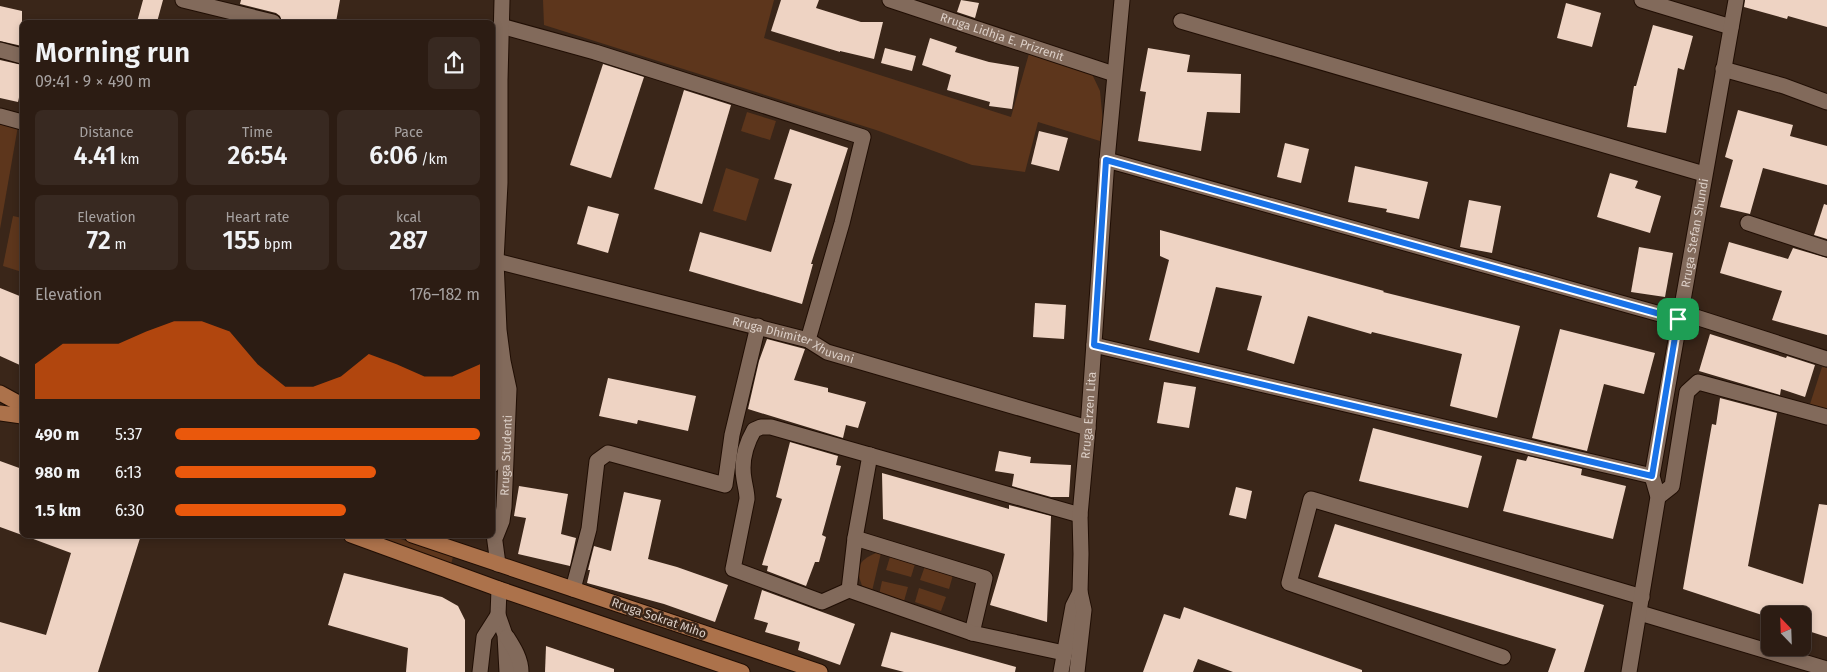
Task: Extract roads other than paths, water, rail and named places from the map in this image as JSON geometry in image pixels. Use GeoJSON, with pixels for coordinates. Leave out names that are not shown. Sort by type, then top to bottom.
{"type":"FeatureCollection","features":[{"type":"Feature","properties":{"kind":"main road"},"geometry":{"type":"LineString","coordinates":[[0,393],[20,404]]}},
{"type":"Feature","properties":{"kind":"main road"},"geometry":{"type":"LineString","coordinates":[[0,413],[20,416]]}},
{"type":"Feature","properties":{"kind":"main road","name":"Rruga Sokrat Miho"},"geometry":{"type":"LineString","coordinates":[[359,538],[499,589],[742,672]]}},
{"type":"Feature","properties":{"kind":"main road","name":"Rruga Sokrat Miho"},"geometry":{"type":"LineString","coordinates":[[421,538],[820,672]]}},
{"type":"Feature","properties":{"kind":"main road"},"geometry":{"type":"LineString","coordinates":[[498,564],[499,589]]}},
{"type":"Feature","properties":{"kind":"street"},"geometry":{"type":"LineString","coordinates":[[183,0],[265,20]]}},
{"type":"Feature","properties":{"kind":"street","name":"Rruga Studenti"},"geometry":{"type":"LineString","coordinates":[[495,212],[502,0]]}},
{"type":"Feature","properties":{"kind":"street","name":"Rruga Lidhja E. Prizrenit"},"geometry":{"type":"LineString","coordinates":[[890,0],[1114,74]]}},
{"type":"Feature","properties":{"kind":"street","name":"Rruga Erzen Lita"},"geometry":{"type":"LineString","coordinates":[[1077,672],[1084,610],[1080,592],[1082,554],[1080,515],[1088,428],[1106,160],[1122,0]]}},
{"type":"Feature","properties":{"kind":"street"},"geometry":{"type":"LineString","coordinates":[[1642,0],[1731,28]]}},
{"type":"Feature","properties":{"kind":"street","name":"Rruga Stefan Shundi"},"geometry":{"type":"LineString","coordinates":[[1629,672],[1658,496],[1652,476],[1736,0]]}},
{"type":"Feature","properties":{"kind":"street"},"geometry":{"type":"LineString","coordinates":[[1181,21],[1704,174]]}},
{"type":"Feature","properties":{"kind":"street"},"geometry":{"type":"LineString","coordinates":[[501,26],[595,52],[863,137],[842,223],[808,340]]}},
{"type":"Feature","properties":{"kind":"street"},"geometry":{"type":"LineString","coordinates":[[0,50],[20,55]]}},
{"type":"Feature","properties":{"kind":"street"},"geometry":{"type":"LineString","coordinates":[[1723,69],[1784,86],[1827,102]]}},
{"type":"Feature","properties":{"kind":"street"},"geometry":{"type":"LineString","coordinates":[[0,116],[20,121]]}},
{"type":"Feature","properties":{"kind":"street"},"geometry":{"type":"LineString","coordinates":[[1106,160],[1679,316],[1827,359]]}},
{"type":"Feature","properties":{"kind":"street"},"geometry":{"type":"LineString","coordinates":[[1748,223],[1827,249]]}},
{"type":"Feature","properties":{"kind":"street","name":"Rruga Studenti"},"geometry":{"type":"LineString","coordinates":[[495,252],[503,361],[509,389],[506,486],[502,521],[495,528]]}},
{"type":"Feature","properties":{"kind":"street","name":"Rruga Dhimiter Xhuvani"},"geometry":{"type":"LineString","coordinates":[[496,261],[808,340],[827,352],[1088,428]]}},
{"type":"Feature","properties":{"kind":"street"},"geometry":{"type":"LineString","coordinates":[[573,589],[589,529],[598,461],[608,453],[725,485],[732,435],[758,326]]}},
{"type":"Feature","properties":{"kind":"street"},"geometry":{"type":"LineString","coordinates":[[1094,345],[1652,476]]}},
{"type":"Feature","properties":{"kind":"street","name":"Rruga Studenti"},"geometry":{"type":"LineString","coordinates":[[495,409],[496,390],[503,361]]}},
{"type":"Feature","properties":{"kind":"street"},"geometry":{"type":"LineString","coordinates":[[1658,496],[1672,486],[1686,392],[1698,382],[1827,417]]}},
{"type":"Feature","properties":{"kind":"street"},"geometry":{"type":"LineString","coordinates":[[1064,653],[972,633],[849,590],[822,602],[733,569],[747,499],[743,478],[745,451],[754,430],[761,427],[785,430],[1080,515]]}},
{"type":"Feature","properties":{"kind":"street"},"geometry":{"type":"LineString","coordinates":[[849,590],[855,538],[870,455]]}},
{"type":"Feature","properties":{"kind":"street"},"geometry":{"type":"LineString","coordinates":[[1503,657],[1288,583],[1311,499],[1642,597]]}},
{"type":"Feature","properties":{"kind":"street"},"geometry":{"type":"LineString","coordinates":[[495,538],[498,564]]}},
{"type":"Feature","properties":{"kind":"street"},"geometry":{"type":"LineString","coordinates":[[855,538],[985,578],[972,633]]}},
{"type":"Feature","properties":{"kind":"street"},"geometry":{"type":"LineString","coordinates":[[499,589],[498,615],[505,635],[507,672]]}},
{"type":"Feature","properties":{"kind":"street","name":"Rruga Erzen Lita"},"geometry":{"type":"LineString","coordinates":[[1061,672],[1073,606],[1080,592]]}},
{"type":"Feature","properties":{"kind":"street"},"geometry":{"type":"LineString","coordinates":[[1640,613],[1827,668]]}},
{"type":"Feature","properties":{"kind":"street"},"geometry":{"type":"LineString","coordinates":[[480,672],[484,637],[498,615]]}},
{"type":"Feature","properties":{"kind":"street"},"geometry":{"type":"LineString","coordinates":[[505,635],[515,648],[521,665],[521,672]]}}]}
